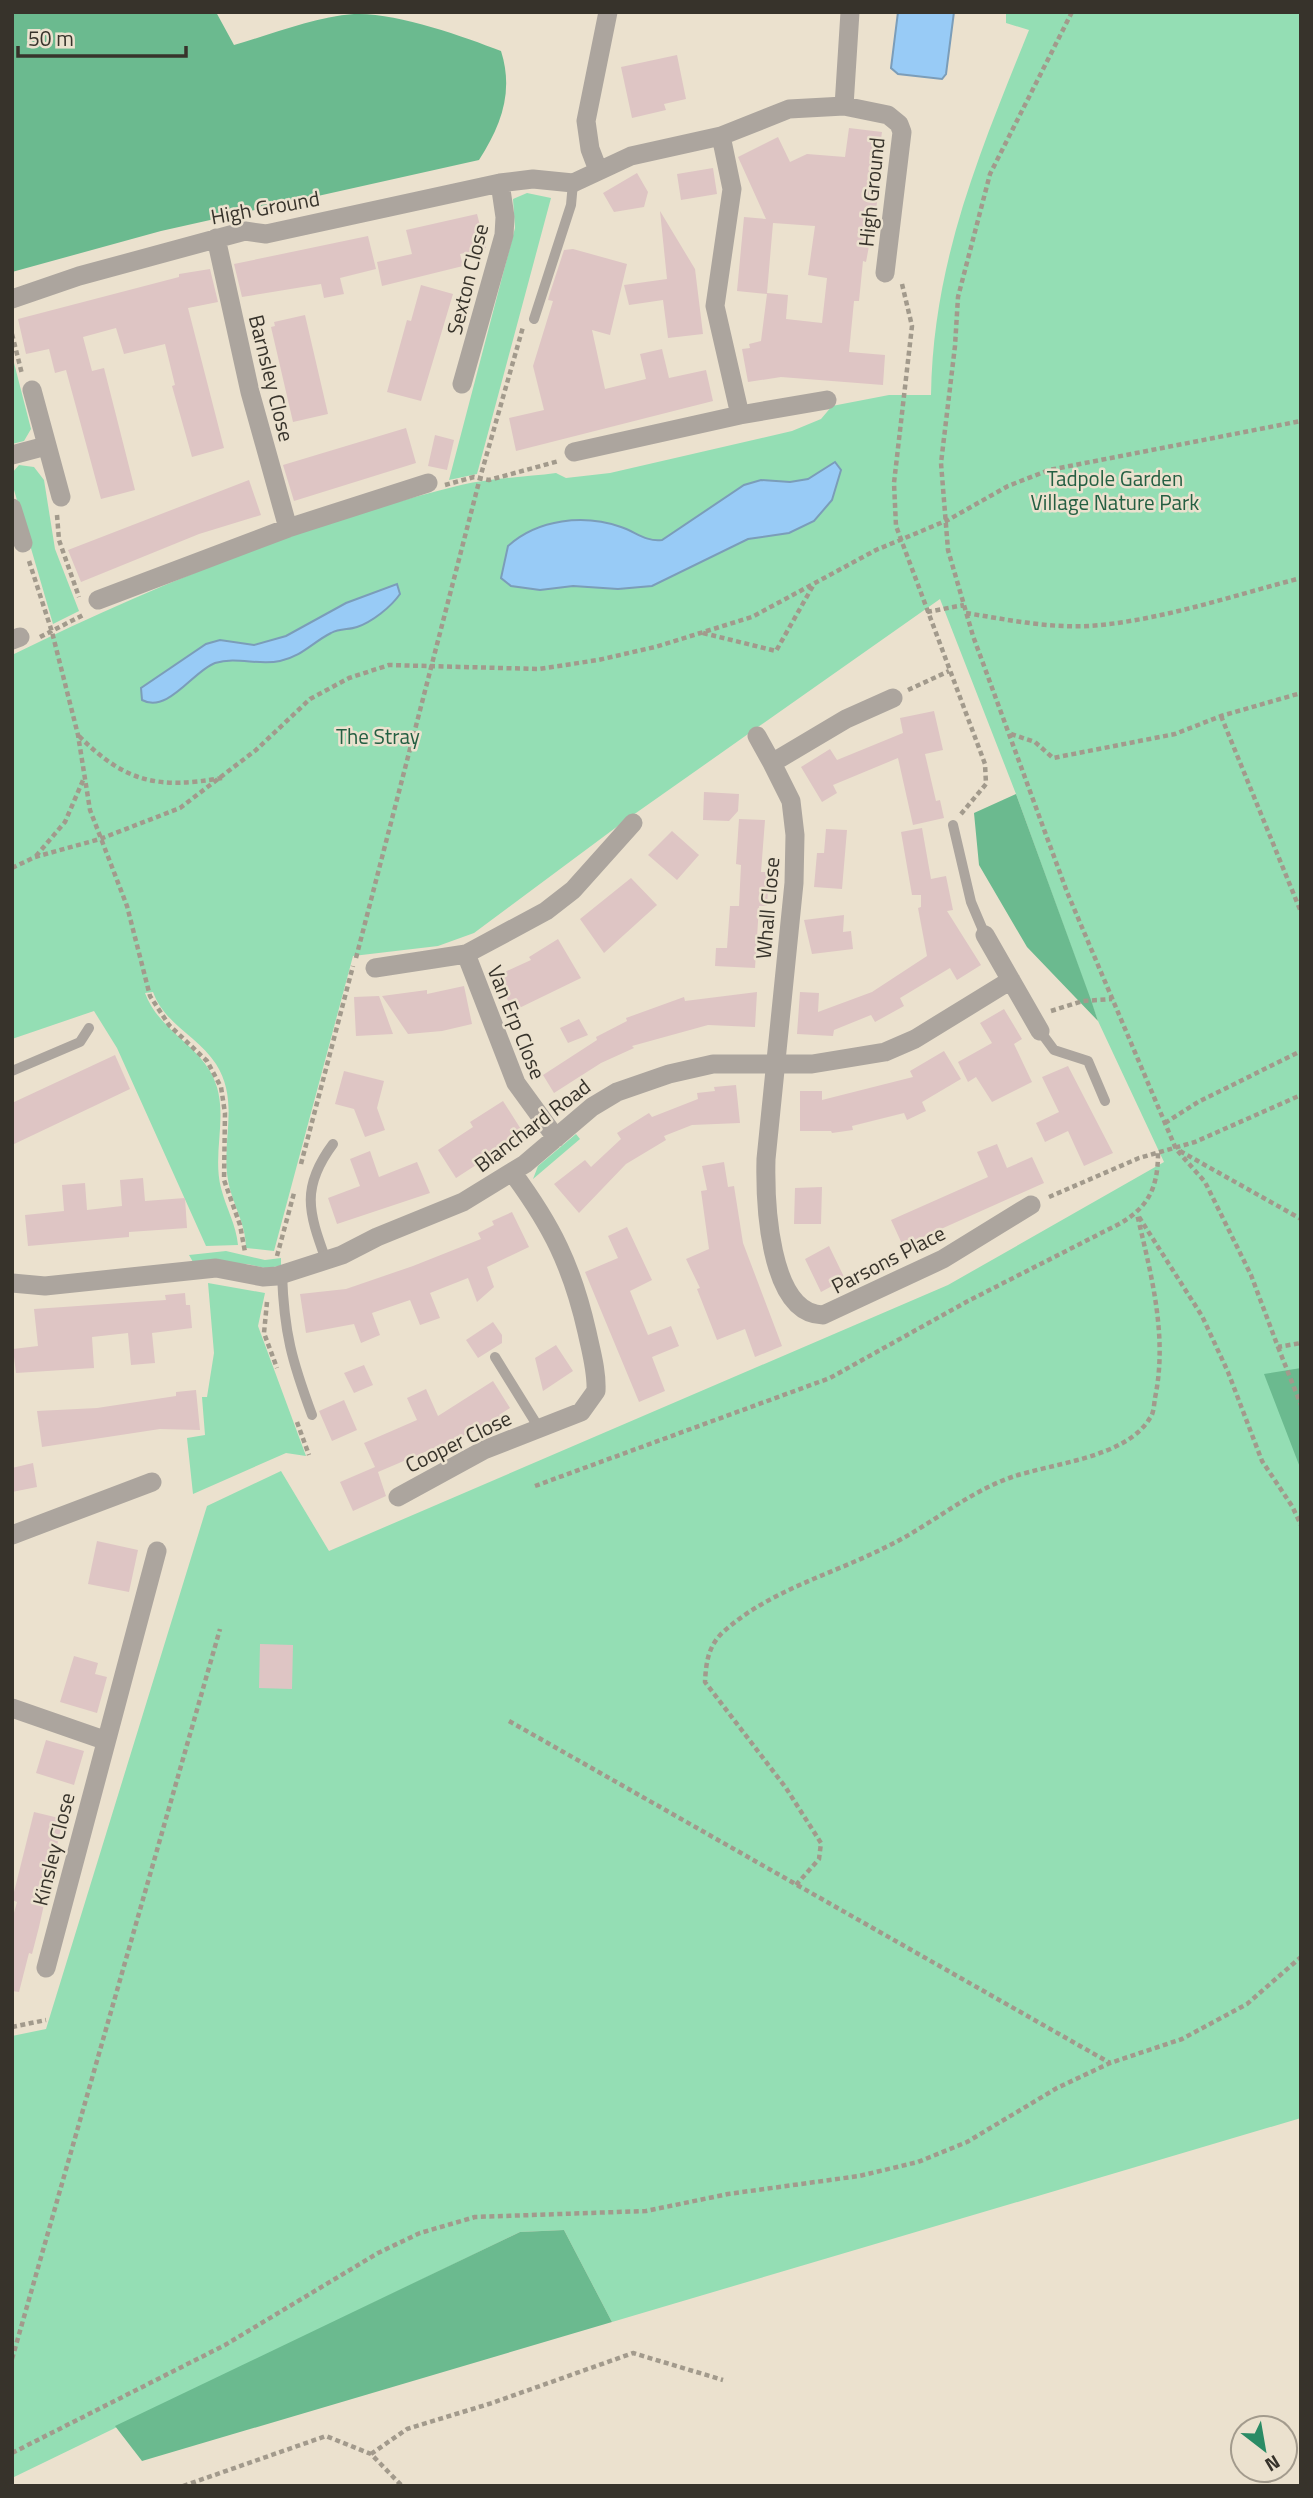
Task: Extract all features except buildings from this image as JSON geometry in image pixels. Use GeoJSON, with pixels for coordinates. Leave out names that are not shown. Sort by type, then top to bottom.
{"type":"FeatureCollection","features":[{"type":"Feature","properties":{"kind":"street"},"geometry":{"type":"LineString","coordinates":[[598,170],[586,135],[586,121],[608,12]]}},
{"type":"Feature","properties":{"kind":"street"},"geometry":{"type":"LineString","coordinates":[[844,106],[850,12]]}},
{"type":"Feature","properties":{"kind":"street","name":"High Ground"},"geometry":{"type":"LineString","coordinates":[[12,299],[79,276],[172,253],[245,231],[266,234],[500,183],[533,179],[573,183],[641,153],[721,136],[789,109],[844,106],[888,115],[900,124],[902,132],[893,275]]}},
{"type":"Feature","properties":{"kind":"street"},"geometry":{"type":"LineString","coordinates":[[721,136],[732,189],[715,306],[740,415]]}},
{"type":"Feature","properties":{"kind":"street","name":"Sexton Close"},"geometry":{"type":"LineString","coordinates":[[462,384],[504,235],[504,204],[500,183]]}},
{"type":"Feature","properties":{"kind":"street","name":"Barnsley Close"},"geometry":{"type":"LineString","coordinates":[[216,238],[250,393],[288,528]]}},
{"type":"Feature","properties":{"kind":"street"},"geometry":{"type":"LineString","coordinates":[[32,390],[61,497]]}},
{"type":"Feature","properties":{"kind":"street"},"geometry":{"type":"LineString","coordinates":[[574,452],[740,415],[827,400]]}},
{"type":"Feature","properties":{"kind":"street"},"geometry":{"type":"LineString","coordinates":[[12,456],[46,446]]}},
{"type":"Feature","properties":{"kind":"street"},"geometry":{"type":"LineString","coordinates":[[91,607],[288,528],[428,483]]}},
{"type":"Feature","properties":{"kind":"street"},"geometry":{"type":"LineString","coordinates":[[12,508],[23,544]]}},
{"type":"Feature","properties":{"kind":"street"},"geometry":{"type":"LineString","coordinates":[[772,763],[846,719],[893,698]]}},
{"type":"Feature","properties":{"kind":"street","name":"Whall Close"},"geometry":{"type":"LineString","coordinates":[[757,736],[787,791],[795,818],[794,883],[776,1063]]}},
{"type":"Feature","properties":{"kind":"street","name":"Van Erp Close"},"geometry":{"type":"LineString","coordinates":[[375,968],[466,954],[528,923],[573,890],[633,823]]}},
{"type":"Feature","properties":{"kind":"street"},"geometry":{"type":"LineString","coordinates":[[985,935],[1040,1031]]}},
{"type":"Feature","properties":{"kind":"street","name":"Van Erp Close"},"geometry":{"type":"LineString","coordinates":[[466,954],[510,1072],[534,1111],[556,1138]]}},
{"type":"Feature","properties":{"kind":"street","name":"Blanchard Road"},"geometry":{"type":"LineString","coordinates":[[12,1283],[45,1286],[216,1268],[263,1277],[280,1265],[454,1206],[512,1172],[600,1101],[656,1078],[713,1064],[828,1062],[885,1052],[915,1039],[1011,980]]}},
{"type":"Feature","properties":{"kind":"street","name":"Parsons Place"},"geometry":{"type":"LineString","coordinates":[[776,1063],[766,1159],[767,1218],[780,1270],[795,1302],[805,1311],[823,1315],[841,1310],[943,1258],[1031,1205]]}},
{"type":"Feature","properties":{"kind":"street","name":"Cooper Close"},"geometry":{"type":"LineString","coordinates":[[398,1497],[484,1450],[581,1412],[593,1397],[596,1381],[569,1265],[549,1225],[512,1172]]}},
{"type":"Feature","properties":{"kind":"street"},"geometry":{"type":"LineString","coordinates":[[12,1535],[152,1482]]}},
{"type":"Feature","properties":{"kind":"street","name":"Kinsley Close"},"geometry":{"type":"LineString","coordinates":[[46,1968],[104,1740],[157,1552]]}},
{"type":"Feature","properties":{"kind":"street"},"geometry":{"type":"LineString","coordinates":[[12,1709],[104,1740]]}},
{"type":"Feature","properties":{"kind":"lane"},"geometry":{"type":"LineString","coordinates":[[534,319],[570,205],[573,183]]}},
{"type":"Feature","properties":{"kind":"lane"},"geometry":{"type":"LineString","coordinates":[[953,825],[971,902],[985,935]]}},
{"type":"Feature","properties":{"kind":"lane"},"geometry":{"type":"LineString","coordinates":[[12,1071],[80,1042],[86,1038],[89,1028]]}},
{"type":"Feature","properties":{"kind":"lane"},"geometry":{"type":"LineString","coordinates":[[1040,1031],[1054,1050],[1088,1061],[1105,1101]]}},
{"type":"Feature","properties":{"kind":"lane"},"geometry":{"type":"LineString","coordinates":[[323,1251],[310,1202],[311,1182],[316,1168],[333,1144]]}},
{"type":"Feature","properties":{"kind":"lane"},"geometry":{"type":"LineString","coordinates":[[280,1265],[284,1327],[293,1364],[312,1415]]}},
{"type":"Feature","properties":{"kind":"lane","name":"Cooper Close"},"geometry":{"type":"LineString","coordinates":[[495,1357],[540,1428]]}},
{"type":"Feature","properties":{"kind":"path"},"geometry":{"type":"LineString","coordinates":[[1072,12],[990,174],[968,251],[958,297],[956,346],[941,463],[948,520],[948,550],[966,613],[1067,892],[1176,1149],[1205,1182],[1251,1275],[1301,1405]]}},
{"type":"Feature","properties":{"kind":"path"},"geometry":{"type":"LineString","coordinates":[[893,275],[912,326],[894,483],[896,526],[948,671],[978,743],[985,774],[986,784],[953,825]]}},
{"type":"Feature","properties":{"kind":"path"},"geometry":{"type":"LineString","coordinates":[[298,1177],[480,478],[523,324]]}},
{"type":"Feature","properties":{"kind":"path"},"geometry":{"type":"LineString","coordinates":[[12,334],[26,390],[32,390]]}},
{"type":"Feature","properties":{"kind":"path"},"geometry":{"type":"LineString","coordinates":[[12,868],[35,857],[100,839],[167,815],[223,778],[310,699],[349,678],[390,665],[539,668],[598,660],[703,633],[752,617],[900,538],[948,520],[1008,486],[1049,470],[1301,421]]}},
{"type":"Feature","properties":{"kind":"path"},"geometry":{"type":"LineString","coordinates":[[428,483],[430,489],[480,478],[489,480],[575,457],[574,452]]}},
{"type":"Feature","properties":{"kind":"path"},"geometry":{"type":"LineString","coordinates":[[16,638],[24,645],[52,632],[91,607],[59,540],[56,521],[61,497]]}},
{"type":"Feature","properties":{"kind":"path"},"geometry":{"type":"LineString","coordinates":[[23,544],[52,632],[78,735],[90,810],[127,906],[150,996],[169,1025],[207,1060],[221,1087],[225,1113],[224,1180],[243,1234],[243,1251],[253,1254]]}},
{"type":"Feature","properties":{"kind":"path"},"geometry":{"type":"LineString","coordinates":[[966,613],[1063,626],[1101,625],[1167,612],[1301,578]]}},
{"type":"Feature","properties":{"kind":"path"},"geometry":{"type":"LineString","coordinates":[[703,633],[776,651],[814,584]]}},
{"type":"Feature","properties":{"kind":"path"},"geometry":{"type":"LineString","coordinates":[[927,612],[964,605]]}},
{"type":"Feature","properties":{"kind":"path"},"geometry":{"type":"LineString","coordinates":[[893,698],[948,671]]}},
{"type":"Feature","properties":{"kind":"path"},"geometry":{"type":"LineString","coordinates":[[1010,734],[1035,742],[1053,758],[1175,734],[1221,716],[1301,693]]}},
{"type":"Feature","properties":{"kind":"path"},"geometry":{"type":"LineString","coordinates":[[1221,716],[1301,912]]}},
{"type":"Feature","properties":{"kind":"path"},"geometry":{"type":"LineString","coordinates":[[78,735],[101,758],[123,772],[153,782],[184,785],[223,778]]}},
{"type":"Feature","properties":{"kind":"path"},"geometry":{"type":"LineString","coordinates":[[35,857],[65,822],[84,778]]}},
{"type":"Feature","properties":{"kind":"path"},"geometry":{"type":"LineString","coordinates":[[1029,1011],[1059,1010],[1083,1000],[1112,999]]}},
{"type":"Feature","properties":{"kind":"path"},"geometry":{"type":"LineString","coordinates":[[1165,1123],[1198,1102],[1301,1051]]}},
{"type":"Feature","properties":{"kind":"path"},"geometry":{"type":"LineString","coordinates":[[1031,1205],[1139,1158],[1176,1149],[1301,1095]]}},
{"type":"Feature","properties":{"kind":"path"},"geometry":{"type":"LineString","coordinates":[[1176,1149],[1301,1219]]}},
{"type":"Feature","properties":{"kind":"path"},"geometry":{"type":"LineString","coordinates":[[535,1486],[830,1378],[968,1301],[1137,1214],[1153,1191],[1158,1153]]}},
{"type":"Feature","properties":{"kind":"path"},"geometry":{"type":"LineString","coordinates":[[280,1265],[294,1190]]}},
{"type":"Feature","properties":{"kind":"path"},"geometry":{"type":"LineString","coordinates":[[1137,1214],[1202,1317],[1228,1372],[1262,1461],[1292,1506],[1301,1525]]}},
{"type":"Feature","properties":{"kind":"path"},"geometry":{"type":"LineString","coordinates":[[796,1885],[819,1859],[821,1843],[786,1788],[705,1682],[706,1657],[721,1634],[799,1583],[889,1546],[971,1495],[1011,1478],[1130,1441],[1151,1417],[1158,1382],[1158,1308],[1137,1214]]}},
{"type":"Feature","properties":{"kind":"path"},"geometry":{"type":"LineString","coordinates":[[264,1256],[280,1265],[323,1251]]}},
{"type":"Feature","properties":{"kind":"path"},"geometry":{"type":"LineString","coordinates":[[1278,1347],[1301,1343]]}},
{"type":"Feature","properties":{"kind":"path"},"geometry":{"type":"LineString","coordinates":[[12,2358],[220,1629]]}},
{"type":"Feature","properties":{"kind":"path"},"geometry":{"type":"LineString","coordinates":[[509,1721],[1110,2063]]}},
{"type":"Feature","properties":{"kind":"path"},"geometry":{"type":"LineString","coordinates":[[12,2453],[225,2345],[378,2253],[420,2233],[475,2217],[646,2211],[727,2194],[871,2173],[918,2162],[967,2142],[1057,2088],[1110,2063],[1182,2039],[1247,2004],[1301,1957]]}},
{"type":"Feature","properties":{"kind":"path"},"geometry":{"type":"LineString","coordinates":[[12,2027],[46,2020]]}},
{"type":"Feature","properties":{"kind":"path"},"geometry":{"type":"LineString","coordinates":[[371,2455],[407,2429],[492,2403],[633,2353],[723,2380]]}},
{"type":"Feature","properties":{"kind":"path"},"geometry":{"type":"LineString","coordinates":[[183,2486],[326,2436],[371,2455],[401,2486]]}},
{"type":"Feature","properties":{"kind":"green space"},"geometry":{"type":"Polygon","coordinates":[[[12,12],[216,12],[234,45],[309,22],[339,16],[371,14],[389,17],[449,32],[501,51],[505,66],[506,95],[494,134],[479,160],[161,231],[12,272],[12,12]]]}},
{"type":"Feature","properties":{"kind":"green space"},"geometry":{"type":"Polygon","coordinates":[[[1006,12],[1301,12],[1301,2118],[612,2322],[564,2230],[520,2232],[12,2478],[12,2036],[46,2029],[207,1506],[281,1471],[329,1551],[948,1285],[1164,1162],[1098,1021],[1016,794],[940,599],[626,820],[474,933],[438,946],[353,956],[274,1251],[246,1248],[244,1230],[228,1180],[227,1093],[216,1064],[209,1054],[165,1013],[153,992],[145,993],[158,1016],[203,1060],[216,1085],[220,1100],[219,1173],[238,1245],[206,1246],[117,1048],[94,1011],[12,1039],[12,655],[176,580],[289,537],[403,500],[484,481],[556,473],[566,478],[610,473],[792,431],[821,419],[832,406],[889,395],[931,395],[940,299],[962,208],[1029,30],[1006,23],[1006,12]]]}},
{"type":"Feature","properties":{"kind":"green space"},"geometry":{"type":"Polygon","coordinates":[[[527,193],[551,198],[477,474],[449,480],[515,228],[513,199],[527,193]]]}},
{"type":"Feature","properties":{"kind":"green space"},"geometry":{"type":"Polygon","coordinates":[[[12,355],[31,429],[24,441],[12,444],[12,355]]]}},
{"type":"Feature","properties":{"kind":"green space"},"geometry":{"type":"Polygon","coordinates":[[[19,465],[34,467],[44,480],[55,549],[79,611],[53,624],[12,483],[12,473],[19,465]]]}},
{"type":"Feature","properties":{"kind":"green space"},"geometry":{"type":"Polygon","coordinates":[[[1016,794],[1098,1021],[1027,947],[979,865],[974,813],[1016,794]]]}},
{"type":"Feature","properties":{"kind":"green space"},"geometry":{"type":"Polygon","coordinates":[[[576,1134],[580,1139],[533,1179],[538,1166],[576,1134]]]}},
{"type":"Feature","properties":{"kind":"green space"},"geometry":{"type":"Polygon","coordinates":[[[226,1251],[265,1260],[281,1258],[281,1266],[265,1268],[247,1264],[193,1262],[189,1255],[226,1251]]]}},
{"type":"Feature","properties":{"kind":"green space"},"geometry":{"type":"Polygon","coordinates":[[[208,1283],[265,1293],[258,1326],[306,1456],[286,1453],[193,1494],[187,1438],[205,1435],[202,1397],[207,1397],[214,1353],[208,1283]]]}},
{"type":"Feature","properties":{"kind":"green space"},"geometry":{"type":"Polygon","coordinates":[[[1301,1368],[1301,1470],[1264,1374],[1301,1368]]]}},
{"type":"Feature","properties":{"kind":"green space"},"geometry":{"type":"Polygon","coordinates":[[[564,2230],[612,2322],[142,2461],[115,2426],[520,2232],[564,2230]]]}},
{"type":"Feature","properties":{"kind":"water"},"geometry":{"type":"Polygon","coordinates":[[[898,12],[954,12],[946,74],[942,79],[898,74],[891,68],[898,12]]]}},
{"type":"Feature","properties":{"kind":"water"},"geometry":{"type":"Polygon","coordinates":[[[835,462],[841,470],[832,500],[814,521],[789,533],[748,539],[652,586],[618,589],[573,586],[540,590],[511,586],[501,578],[508,546],[533,530],[547,525],[577,520],[592,521],[621,527],[651,540],[662,540],[744,485],[761,480],[790,482],[808,479],[835,462]]]}},
{"type":"Feature","properties":{"kind":"water"},"geometry":{"type":"Polygon","coordinates":[[[397,584],[400,594],[392,604],[363,625],[331,633],[287,659],[272,662],[231,660],[215,663],[171,697],[152,703],[142,700],[141,688],[206,644],[220,640],[254,645],[286,636],[346,603],[397,584]]]}},
{"type":"Feature","properties":{"kind":"park label","name":"Tadpole Garden Village Nature Park"},"geometry":{"type":"Point","coordinates":[1115,490]}},
{"type":"Feature","properties":{"kind":"park label","name":"The Stray"},"geometry":{"type":"Point","coordinates":[378,736]}}]}
